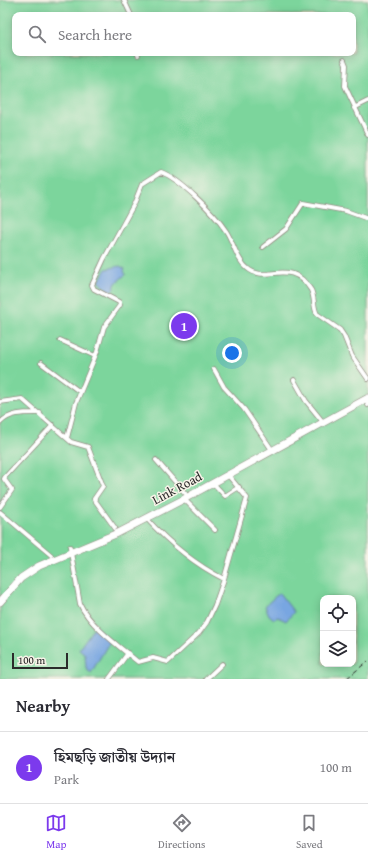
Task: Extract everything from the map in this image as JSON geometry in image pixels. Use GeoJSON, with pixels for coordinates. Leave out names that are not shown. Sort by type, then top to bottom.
{"type":"FeatureCollection","features":[{"type":"Feature","properties":{"kind":"highway","name":"Link Road"},"geometry":{"type":"LineString","coordinates":[[0,595],[25,569],[51,555],[118,533],[270,447],[321,420],[367,399]]}},
{"type":"Feature","properties":{"kind":"highway","name":"Link Road"},"geometry":{"type":"LineString","coordinates":[[0,602],[27,572],[115,528],[213,483],[321,420]]}},
{"type":"Feature","properties":{"kind":"street"},"geometry":{"type":"LineString","coordinates":[[124,0],[130,12]]}},
{"type":"Feature","properties":{"kind":"street"},"geometry":{"type":"LineString","coordinates":[[344,60],[346,65],[345,86],[368,136]]}},
{"type":"Feature","properties":{"kind":"street"},"geometry":{"type":"LineString","coordinates":[[354,108],[368,101]]}},
{"type":"Feature","properties":{"kind":"street"},"geometry":{"type":"LineString","coordinates":[[67,438],[80,392],[95,356],[104,327],[120,304],[94,289],[92,285],[104,259],[134,204],[142,184],[160,172],[166,174],[192,193],[222,227],[246,268],[255,274],[281,271],[294,273],[313,295],[317,314],[340,330],[352,356],[368,379]]}},
{"type":"Feature","properties":{"kind":"street"},"geometry":{"type":"LineString","coordinates":[[263,247],[286,229],[303,203],[346,211],[368,219]]}},
{"type":"Feature","properties":{"kind":"street"},"geometry":{"type":"LineString","coordinates":[[60,340],[95,356]]}},
{"type":"Feature","properties":{"kind":"street"},"geometry":{"type":"LineString","coordinates":[[41,363],[80,392]]}},
{"type":"Feature","properties":{"kind":"street"},"geometry":{"type":"LineString","coordinates":[[214,369],[224,387],[244,409],[270,447]]}},
{"type":"Feature","properties":{"kind":"street"},"geometry":{"type":"LineString","coordinates":[[294,380],[306,401],[321,420]]}},
{"type":"Feature","properties":{"kind":"street"},"geometry":{"type":"LineString","coordinates":[[0,402],[22,399],[73,444],[85,446],[90,450],[103,486],[94,499],[115,528]]}},
{"type":"Feature","properties":{"kind":"street"},"geometry":{"type":"LineString","coordinates":[[0,423],[4,419],[13,415],[40,414]]}},
{"type":"Feature","properties":{"kind":"street"},"geometry":{"type":"LineString","coordinates":[[0,507],[12,490],[4,478],[53,425]]}},
{"type":"Feature","properties":{"kind":"street"},"geometry":{"type":"LineString","coordinates":[[156,460],[184,496],[215,530]]}},
{"type":"Feature","properties":{"kind":"street"},"geometry":{"type":"LineString","coordinates":[[70,550],[80,604],[83,612],[110,639],[138,662],[148,658],[164,662],[170,661],[199,633],[207,622],[224,579],[247,500],[247,496],[228,475]]}},
{"type":"Feature","properties":{"kind":"street"},"geometry":{"type":"LineString","coordinates":[[213,483],[225,496],[238,487]]}},
{"type":"Feature","properties":{"kind":"street"},"geometry":{"type":"LineString","coordinates":[[0,512],[51,555]]}},
{"type":"Feature","properties":{"kind":"street"},"geometry":{"type":"LineString","coordinates":[[146,518],[165,538],[195,563],[224,579]]}},
{"type":"Feature","properties":{"kind":"street"},"geometry":{"type":"LineString","coordinates":[[109,679],[128,653]]}},
{"type":"Feature","properties":{"kind":"street"},"geometry":{"type":"LineString","coordinates":[[206,679],[222,664]]}},
{"type":"Feature","properties":{"kind":"green space"},"geometry":{"type":"Polygon","coordinates":[[[0,0],[368,0],[368,679],[0,679],[0,0]]]}},
{"type":"Feature","properties":{"kind":"water"},"geometry":{"type":"Polygon","coordinates":[[[120,266],[125,269],[124,272],[126,274],[116,283],[113,290],[109,291],[99,281],[106,269],[120,266]]]}},
{"type":"Feature","properties":{"kind":"water"},"geometry":{"type":"Polygon","coordinates":[[[279,593],[294,612],[286,621],[278,617],[274,619],[269,615],[265,606],[279,593]]]}},
{"type":"Feature","properties":{"kind":"water"},"geometry":{"type":"Polygon","coordinates":[[[95,626],[110,641],[91,673],[86,669],[85,654],[79,649],[95,626]]]}},
{"type":"Feature","properties":{"kind":"railway"},"geometry":{"type":"LineString","coordinates":[[346,679],[368,661]]}},
{"type":"Feature","properties":{"kind":"place","name":"হিমছড়ি জাতীয় উদ্যান"},"geometry":{"type":"Point","coordinates":[184,326]}}]}
